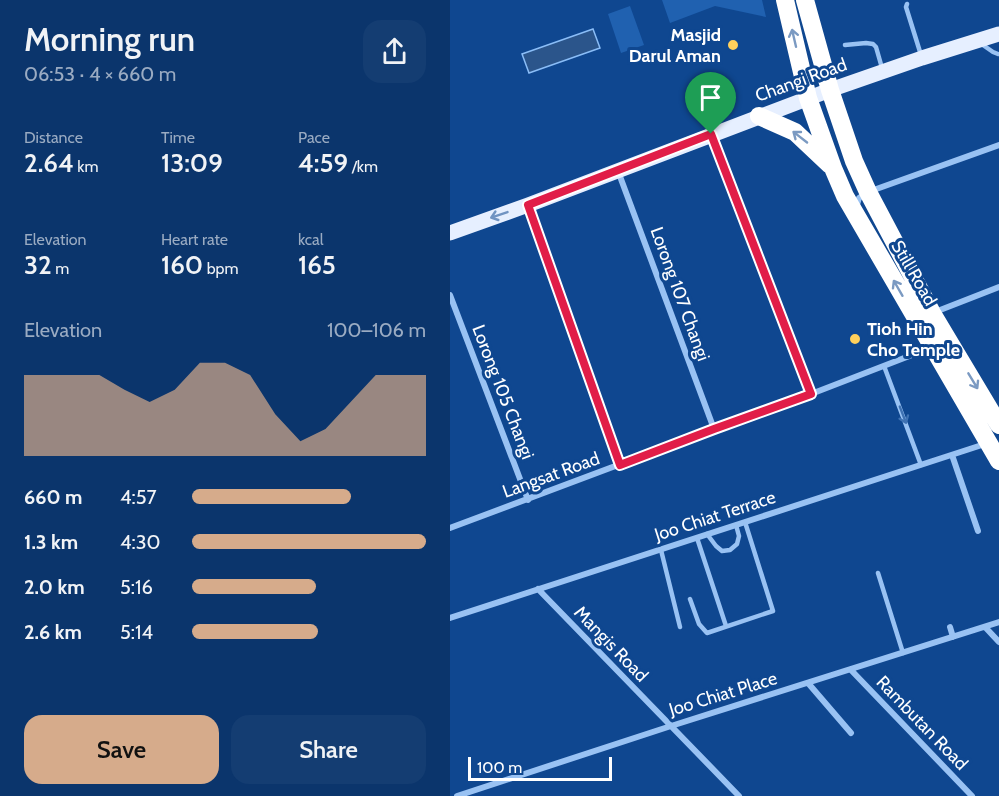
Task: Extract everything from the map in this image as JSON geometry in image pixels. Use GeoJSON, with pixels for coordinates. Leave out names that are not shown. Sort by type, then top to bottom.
{"type":"FeatureCollection","features":[{"type":"Feature","properties":{"kind":"highway","name":"Still Road"},"geometry":{"type":"LineString","coordinates":[[785,0],[808,98],[845,196],[999,461]]}},
{"type":"Feature","properties":{"kind":"highway","name":"Still Road"},"geometry":{"type":"LineString","coordinates":[[805,0],[830,90],[854,161],[868,192],[932,313],[999,425]]}},
{"type":"Feature","properties":{"kind":"highway"},"geometry":{"type":"LineString","coordinates":[[759,116],[795,132],[833,168]]}},
{"type":"Feature","properties":{"kind":"highway"},"geometry":{"type":"LineString","coordinates":[[860,221],[865,223],[871,216],[882,216]]}},
{"type":"Feature","properties":{"kind":"main road","name":"Changi Road"},"geometry":{"type":"LineString","coordinates":[[450,233],[830,90],[922,57],[999,34]]}},
{"type":"Feature","properties":{"kind":"street"},"geometry":{"type":"LineString","coordinates":[[711,134],[811,394]]}},
{"type":"Feature","properties":{"kind":"street"},"geometry":{"type":"LineString","coordinates":[[860,221],[859,198],[868,192],[999,145]]}},
{"type":"Feature","properties":{"kind":"street","name":"Lorong 107 Changi"},"geometry":{"type":"LineString","coordinates":[[617,170],[714,429]]}},
{"type":"Feature","properties":{"kind":"street"},"geometry":{"type":"LineString","coordinates":[[528,205],[620,465]]}},
{"type":"Feature","properties":{"kind":"street"},"geometry":{"type":"LineString","coordinates":[[932,313],[999,287]]}},
{"type":"Feature","properties":{"kind":"street","name":"Lorong 105 Changi"},"geometry":{"type":"LineString","coordinates":[[450,295],[528,500]]}},
{"type":"Feature","properties":{"kind":"street","name":"Langsat Road"},"geometry":{"type":"LineString","coordinates":[[450,528],[932,347]]}},
{"type":"Feature","properties":{"kind":"street","name":"Joo Chiat Terrace"},"geometry":{"type":"LineString","coordinates":[[450,618],[989,443]]}},
{"type":"Feature","properties":{"kind":"street"},"geometry":{"type":"LineString","coordinates":[[952,455],[978,531]]}},
{"type":"Feature","properties":{"kind":"street","name":"Mangis Road"},"geometry":{"type":"LineString","coordinates":[[538,590],[739,796]]}},
{"type":"Feature","properties":{"kind":"street","name":"Joo Chiat Place"},"geometry":{"type":"LineString","coordinates":[[458,796],[999,622]]}},
{"type":"Feature","properties":{"kind":"street"},"geometry":{"type":"LineString","coordinates":[[950,627],[953,637]]}},
{"type":"Feature","properties":{"kind":"street"},"geometry":{"type":"LineString","coordinates":[[985,627],[999,642]]}},
{"type":"Feature","properties":{"kind":"street","name":"Rambutan Road"},"geometry":{"type":"LineString","coordinates":[[851,670],[972,796]]}},
{"type":"Feature","properties":{"kind":"street"},"geometry":{"type":"LineString","coordinates":[[808,683],[851,733]]}},
{"type":"Feature","properties":{"kind":"lane"},"geometry":{"type":"LineString","coordinates":[[907,4],[922,57]]}},
{"type":"Feature","properties":{"kind":"lane"},"geometry":{"type":"LineString","coordinates":[[978,41],[998,54]]}},
{"type":"Feature","properties":{"kind":"lane"},"geometry":{"type":"LineString","coordinates":[[845,45],[873,44],[883,71]]}},
{"type":"Feature","properties":{"kind":"lane"},"geometry":{"type":"LineString","coordinates":[[884,366],[921,465]]}},
{"type":"Feature","properties":{"kind":"lane"},"geometry":{"type":"LineString","coordinates":[[690,599],[699,624],[706,633],[773,610],[745,522]]}},
{"type":"Feature","properties":{"kind":"lane"},"geometry":{"type":"LineString","coordinates":[[707,534],[722,551],[730,550],[737,544],[739,536],[736,525]]}},
{"type":"Feature","properties":{"kind":"lane"},"geometry":{"type":"LineString","coordinates":[[696,538],[726,626]]}},
{"type":"Feature","properties":{"kind":"lane"},"geometry":{"type":"LineString","coordinates":[[661,550],[680,627]]}},
{"type":"Feature","properties":{"kind":"lane"},"geometry":{"type":"LineString","coordinates":[[878,573],[903,653]]}},
{"type":"Feature","properties":{"kind":"shaded area"},"geometry":{"type":"Polygon","coordinates":[[[662,0],[762,0],[766,17],[715,6],[670,23],[662,0]]]}},
{"type":"Feature","properties":{"kind":"shaded area"},"geometry":{"type":"Polygon","coordinates":[[[630,6],[644,45],[621,53],[608,14],[630,6]]]}},
{"type":"Feature","properties":{"kind":"shaded area"},"geometry":{"type":"Polygon","coordinates":[[[593,29],[600,48],[529,73],[522,54],[593,29]]]}},
{"type":"Feature","properties":{"kind":"place","name":"Masjid Darul Aman"},"geometry":{"type":"Point","coordinates":[733,45]}},
{"type":"Feature","properties":{"kind":"place","name":"Tioh Hin Cho Temple"},"geometry":{"type":"Point","coordinates":[855,339]}},
{"type":"Feature","properties":{"kind":"route"},"geometry":{"type":"LineString","coordinates":[[711,134],[811,394],[620,465],[528,205],[711,134]]}}]}
